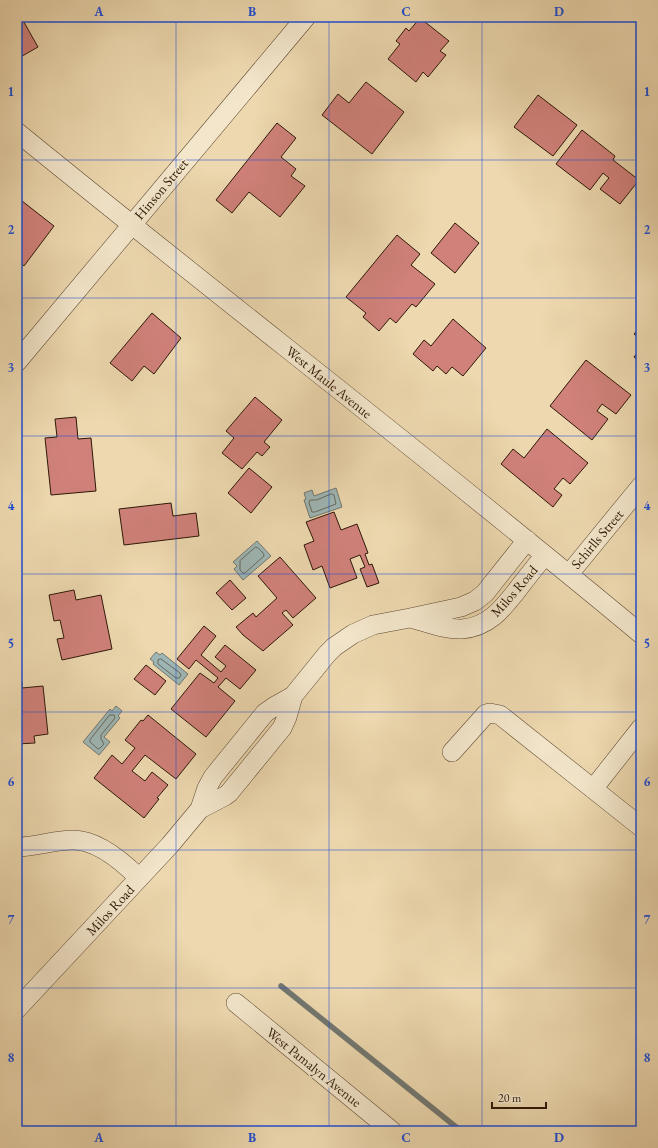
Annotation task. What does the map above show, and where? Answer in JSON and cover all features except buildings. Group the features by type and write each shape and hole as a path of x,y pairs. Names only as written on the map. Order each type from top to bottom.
{"street":[{"name":"Hinson Street","path":"17,362 306,17"},
{"name":"West Maule Avenue","path":"17,132 131,225 527,540 641,634"},
{"name":"Schirlls Street","path":"569,574 641,486"},
{"name":"Milos Road","path":"17,1009 170,845 200,808 225,796 234,787 282,728 287,718 292,696 327,654 343,640 362,629 373,625 461,606 475,601 485,593 527,540"},
{"name":"Milos Road","path":"410,618 453,629 478,626 487,622 501,610 545,555"},
{"path":"475,601 487,622"},
{"path":"452,752 486,714 496,714 506,719 641,827"},
{"path":"592,788 641,728"},
{"path":"17,847 29,847 74,840 90,843 120,860 139,878"},
{"name":"West Pamalyn Avenue","path":"236,1003 392,1131"}],"water":[{"path":"336,488 342,507 310,518 304,500 306,499 304,493 312,490 314,496"},
{"path":"257,541 271,556 243,580 234,569 237,566 233,562"},
{"path":"156,652 160,655 162,653 188,674 179,685 153,664 154,662 150,659"},
{"path":"116,706 122,711 118,716 120,718 104,737 110,742 99,755 83,742 110,709 112,711"}],"waterway":[{"path":"281,986 461,1131"}]}
